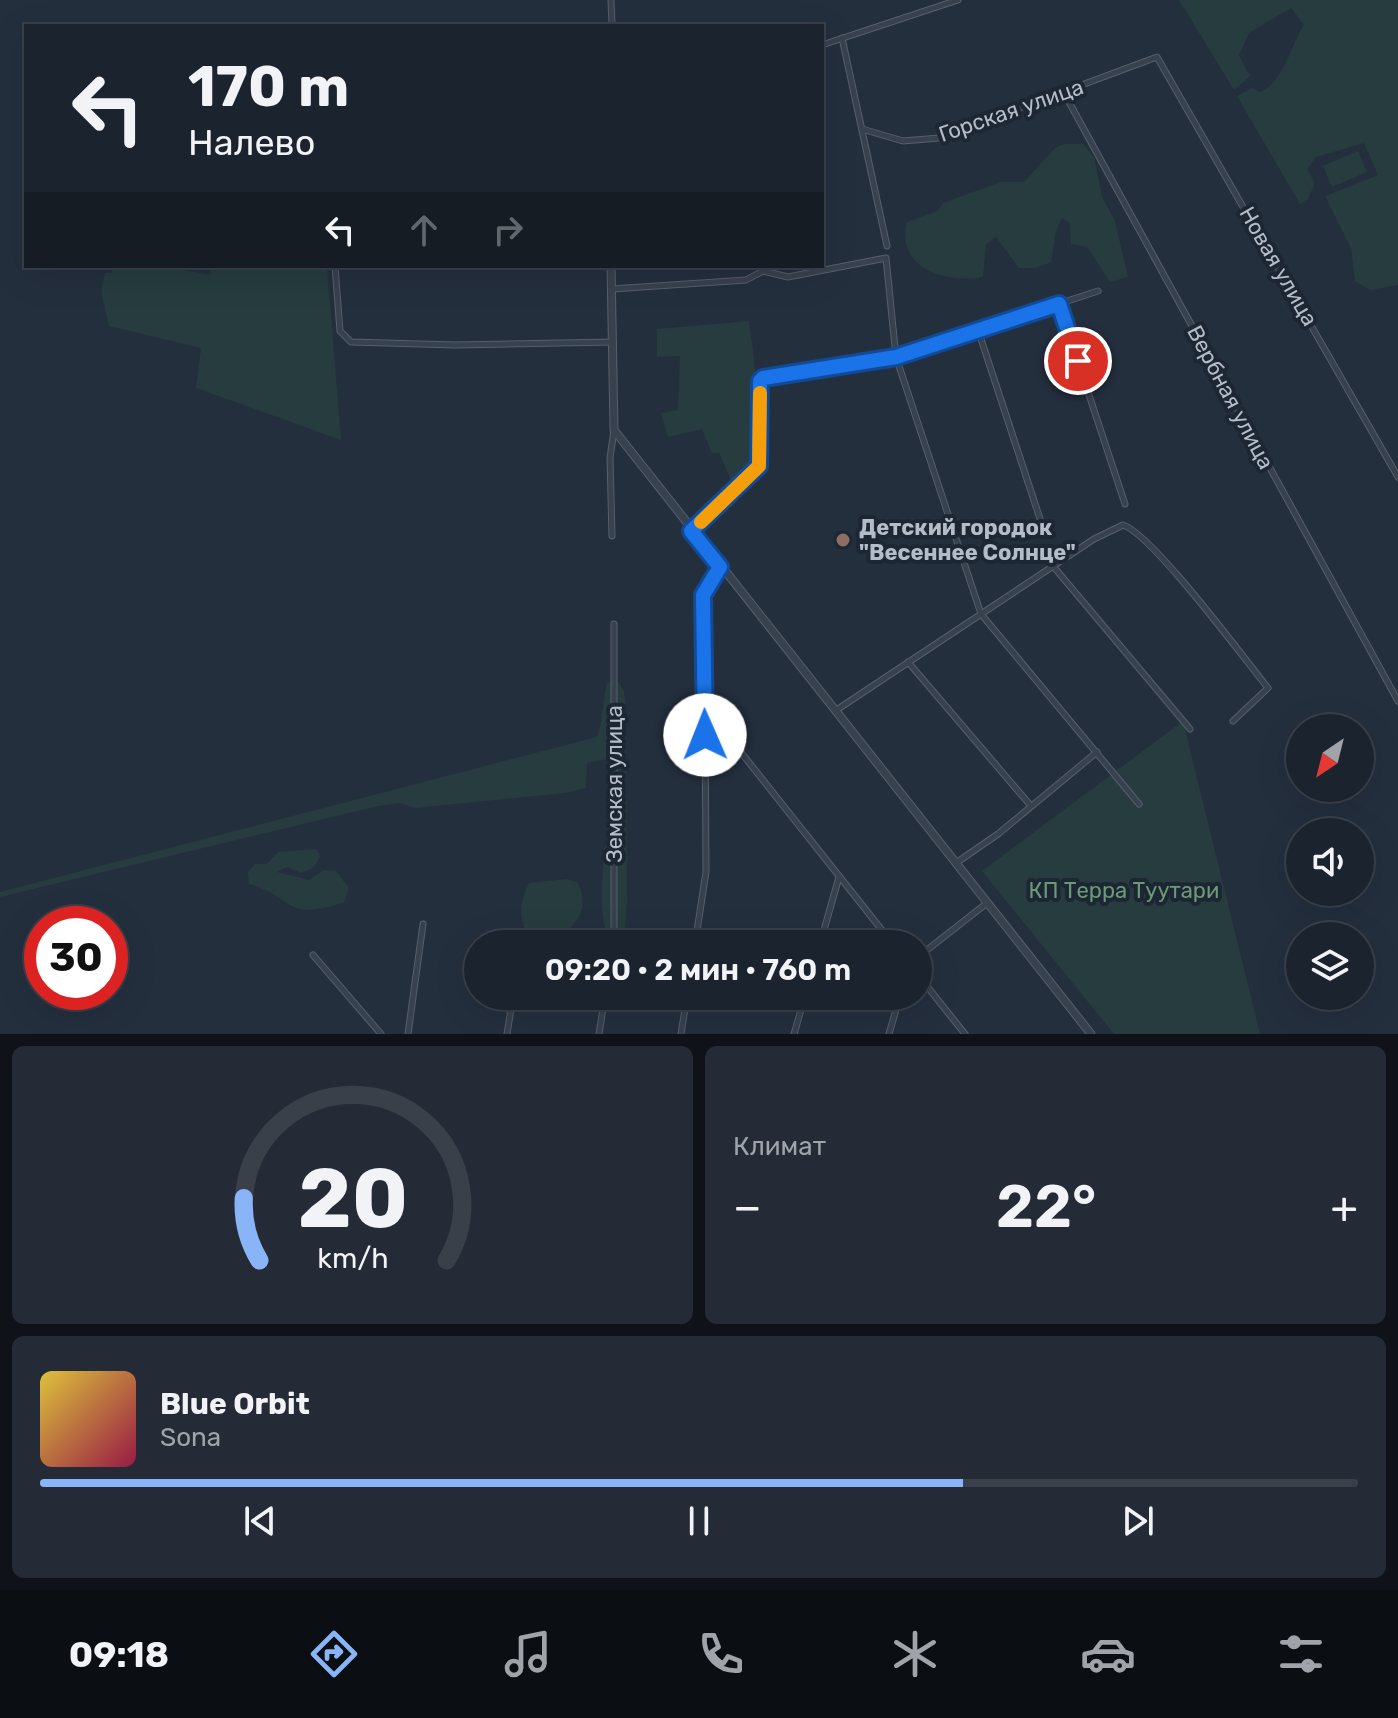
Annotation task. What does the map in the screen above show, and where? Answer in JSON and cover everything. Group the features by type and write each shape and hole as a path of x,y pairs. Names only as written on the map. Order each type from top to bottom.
{"street":[{"path":"611,0 612,24"},
{"path":"824,44 958,0"},
{"path":"842,38 887,246"},
{"name":"Горская улица","path":"862,129 903,141 939,138 1157,57"},
{"name":"Новая улица","path":"1157,57 1398,477"},
{"name":"Вербная улица","path":"1064,93 1398,701"},
{"path":"612,289 746,280 763,271 788,277 886,258 896,357 981,614 1139,804"},
{"path":"335,268 340,331 351,342 455,345 613,342"},
{"path":"611,268 612,536"},
{"path":"691,531 759,466 760,381 763,378 896,357 1098,291"},
{"path":"1059,304 1125,504"},
{"path":"978,330 1045,534"},
{"path":"614,430 1091,1034"},
{"path":"835,711 1053,566 1123,525 1133,528 1268,688 1233,721"},
{"path":"1053,566 1190,729"},
{"path":"697,930 706,872 703,595 720,567"},
{"name":"Земская улица","path":"614,624 614,930"},
{"path":"908,662 1031,806"},
{"path":"705,707 882,930"},
{"path":"956,863 998,834 1097,752"},
{"path":"824,930 839,876"},
{"path":"932,946 987,903"},
{"path":"408,1034 423,924"},
{"path":"313,955 381,1034"},
{"path":"932,993 965,1034"},
{"path":"507,1034 511,1010"},
{"path":"599,1034 603,1010"},
{"path":"681,1034 685,1010"},
{"path":"794,1034 801,1010"},
{"path":"889,1034 896,1010"}],"green space":[{"path":"1179,0 1398,0 1398,285 1370,290 1355,281 1351,248 1325,196 1378,175 1364,143 1316,157 1307,169 1315,183 1308,199 1300,204 1237,96 1252,88 1260,92 1281,72 1304,25 1291,8 1249,33 1239,55 1250,76 1234,90"},
{"path":"1064,144 1083,144 1094,157 1102,197 1115,221 1128,277 1110,282 1087,247 1071,244 1070,223 1062,218 1056,231 1051,262 1036,268 1019,268 996,237 986,244 983,277 969,279 940,275 916,261 905,238 907,222 938,211 943,203 1001,182 1024,182 1055,148"},
{"path":"1358,151 1367,172 1332,187 1323,166"},
{"path":"113,268 173,268 210,275 211,268 327,268 341,440 196,388 201,348 109,326 101,291 105,273 112,273"},
{"path":"749,321 757,393 758,450 752,469 733,484 719,453 712,453 702,429 668,437 661,413 678,410 680,356 657,357 657,329"},
{"path":"618,682 624,691 626,710 625,930 606,930 603,920 603,875 610,804 607,759 587,763 586,788 566,793 415,808 400,803 378,806 0,897 0,892 597,737 607,683"},
{"name":"КП Терра Туутари","path":"1183,721 1260,1034 1114,1034 982,871"},
{"path":"317,849 320,857 313,868 301,873 287,867 277,872 309,880 324,870 336,871 349,888 344,902 324,908 299,909 249,884 248,872 255,864 267,864 278,852"},
{"path":"567,879 578,883 582,893 582,910 568,930 526,930 521,913 529,883"}],"slow traffic":[{"path":"701,522 759,466 760,393"}],"place":[{"name":"Детский городок \"Весеннее Солнце\"","path":"843,540"}],"route":[{"path":"705,735 703,595 720,567 691,531 759,466 760,381 767,376 896,357 1059,304 1078,361"}]}
